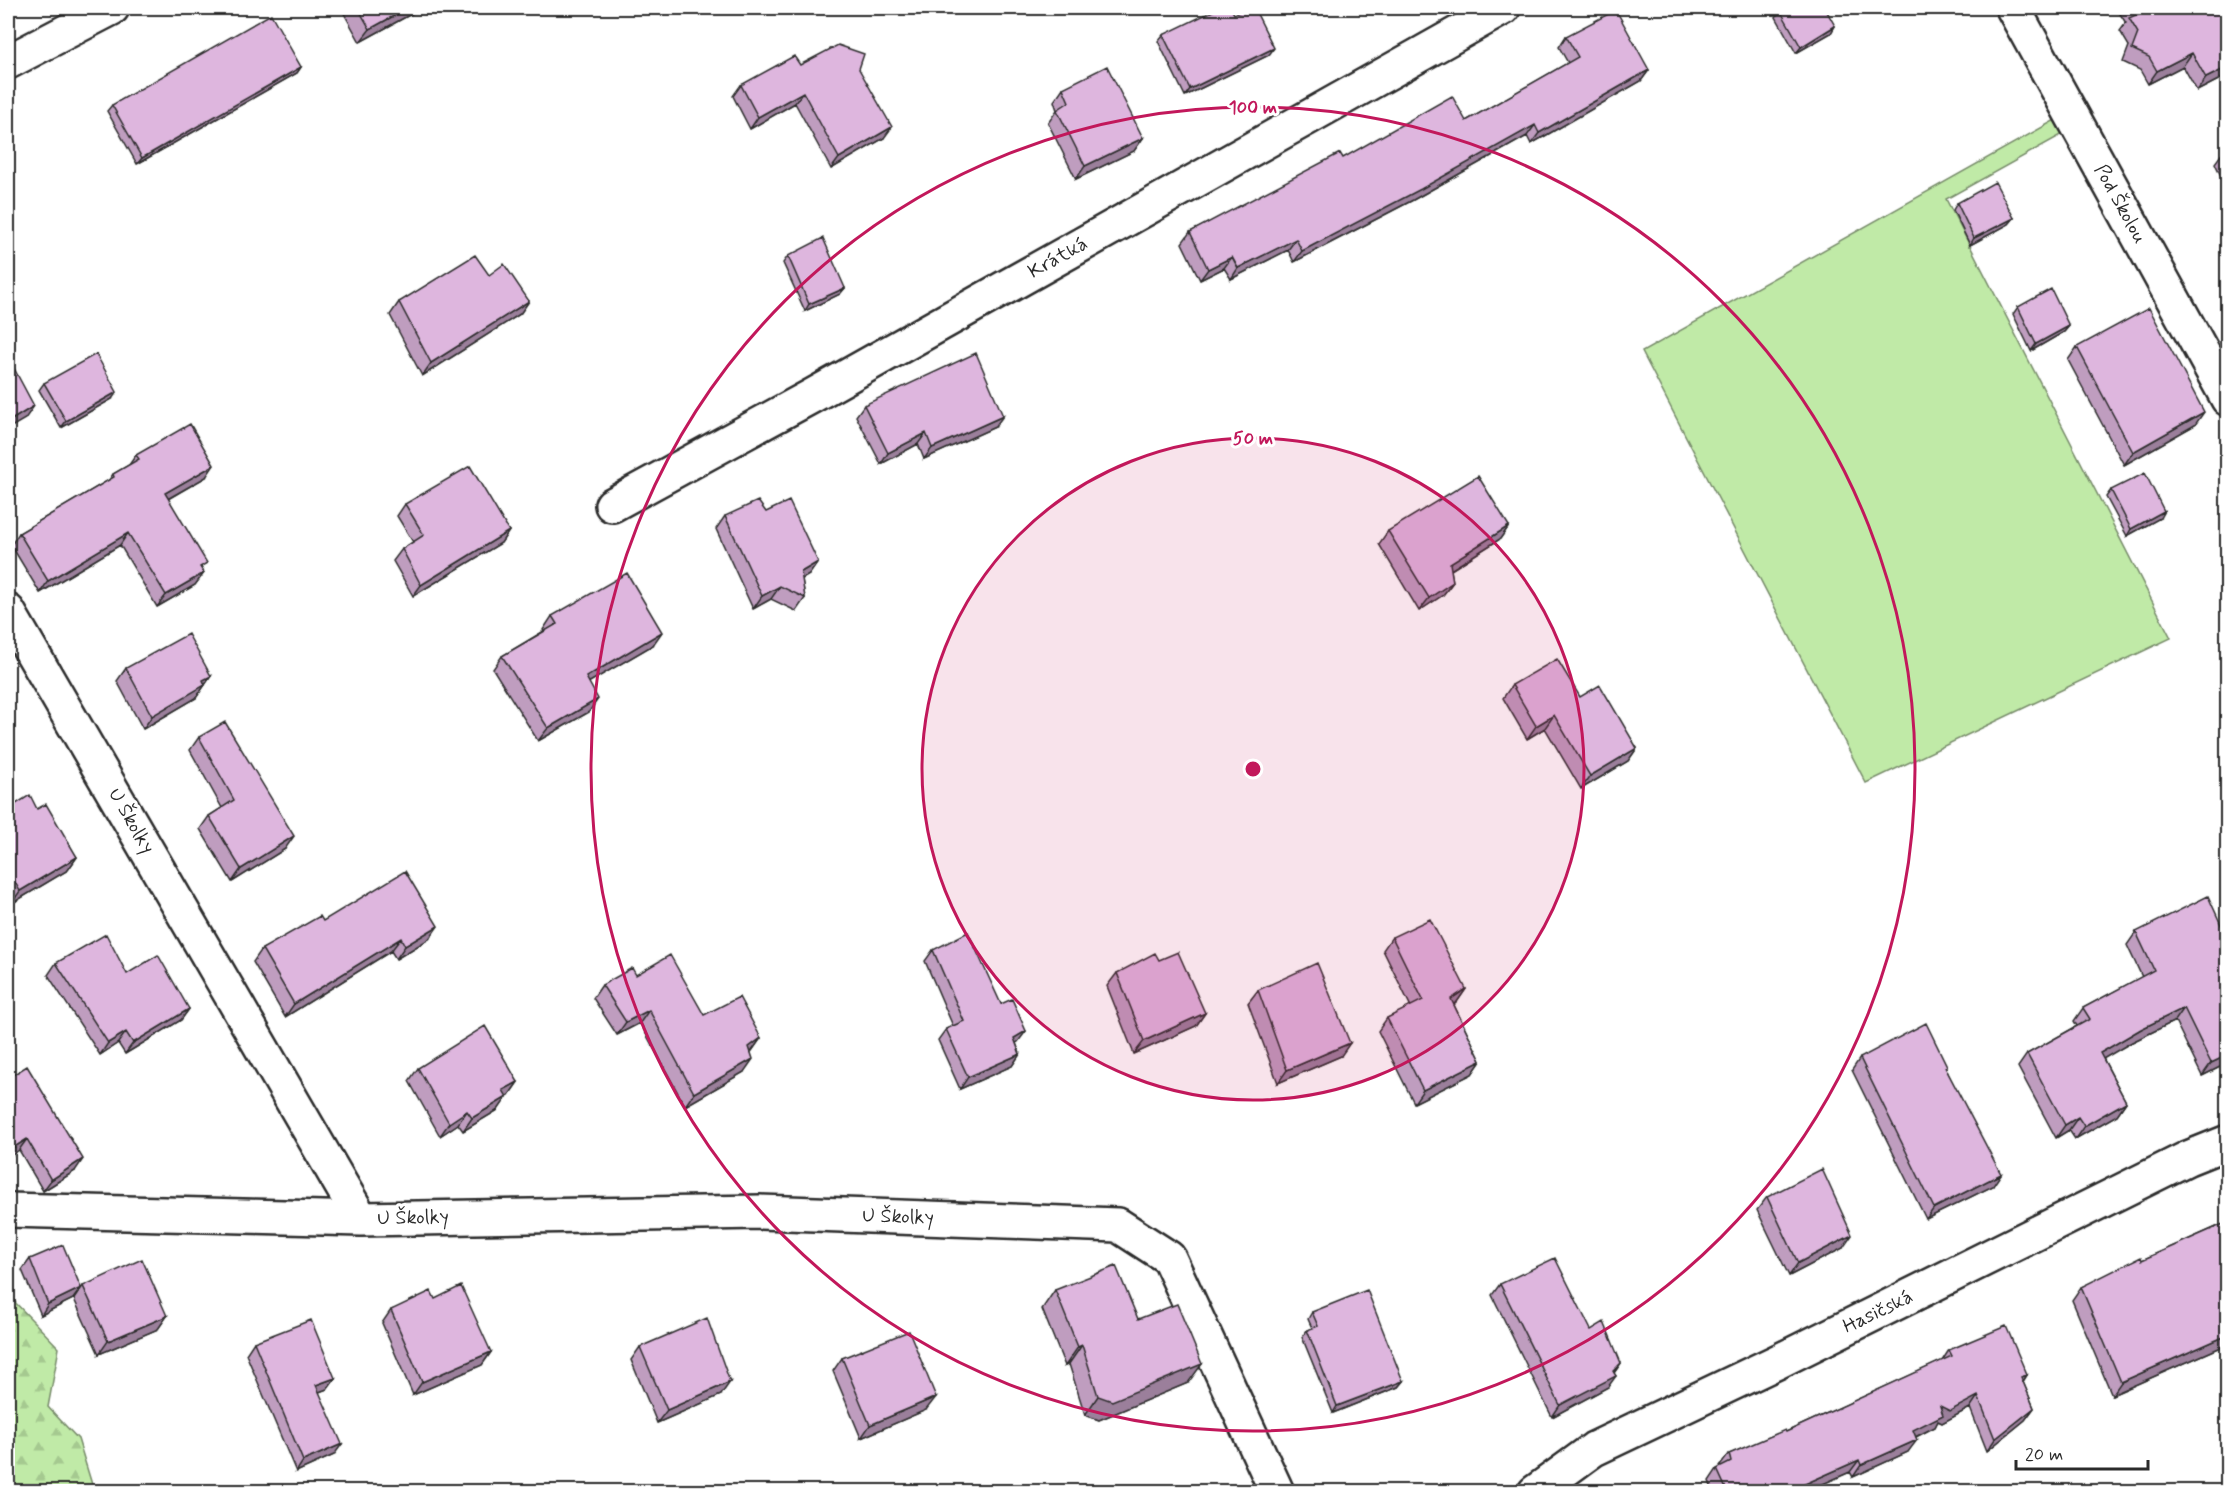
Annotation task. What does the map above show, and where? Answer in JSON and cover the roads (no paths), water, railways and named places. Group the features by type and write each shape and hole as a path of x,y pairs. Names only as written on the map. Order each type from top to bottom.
{"street":[{"path":"8,62 112,8"},
{"name":"Krátká","path":"612,505 812,396 1503,8"},
{"name":"Pod Školou","path":"2013,8 2228,399"},
{"name":"U Školky","path":"8,611 361,1219"},
{"name":"Hasičská","path":"1535,1491 1594,1449 1788,1357 2188,1158 2228,1142"},
{"name":"U Školky","path":"8,1210 361,1219 760,1212 1118,1225 1169,1258 1277,1491"}]}
